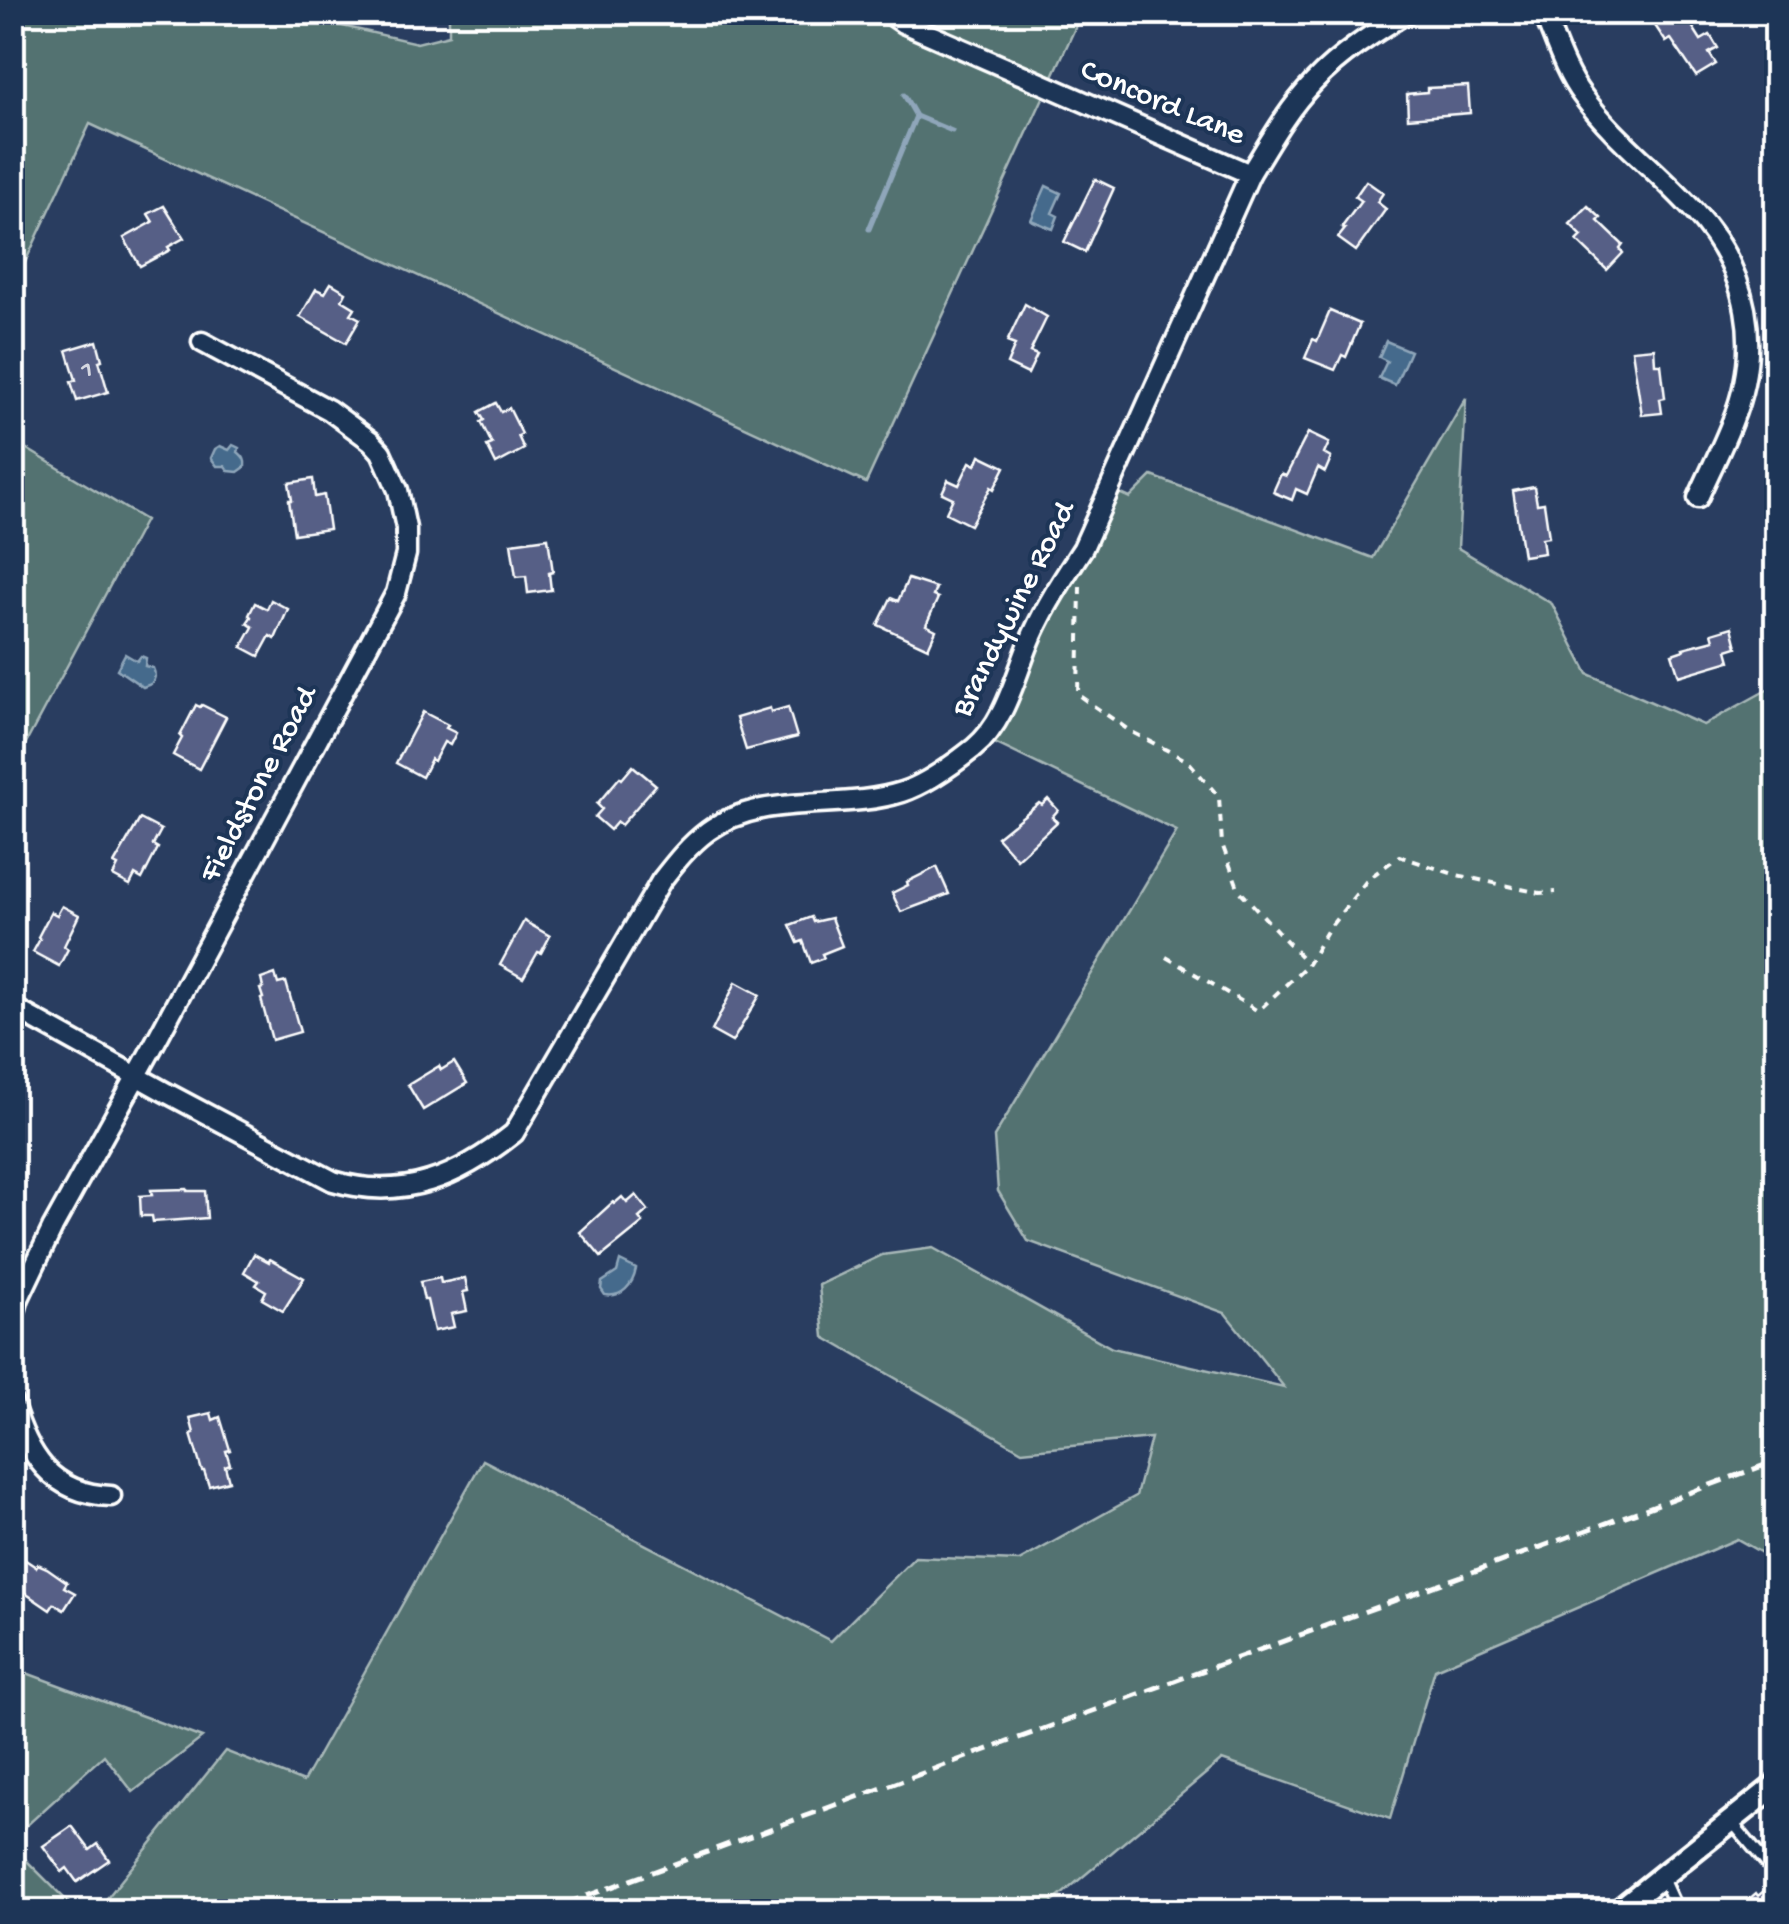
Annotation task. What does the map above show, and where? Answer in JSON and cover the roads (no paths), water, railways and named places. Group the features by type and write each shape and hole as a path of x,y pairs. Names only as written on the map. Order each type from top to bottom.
{"street":[{"name":"Concord Lane","path":"886,12 903,24 1250,174"},
{"name":"Brandywine Road","path":"12,1007 333,1181 350,1186 404,1188 433,1181 486,1154 514,1133 661,881 682,854 709,830 734,817 769,808 870,799 902,792 946,767 986,737 1001,714 1050,599 1083,548 1250,174 1275,131 1312,83 1364,38 1408,12"},
{"path":"1543,12 1580,92 1611,132 1694,211 1720,246 1740,284 1749,336 1744,382 1734,419 1698,498"},
{"name":"Fieldstone Road","path":"12,1322 52,1227 396,593 406,554 406,528 398,490 372,441 329,410 202,342"},
{"path":"12,1402 22,1434 48,1473 97,1495 111,1496"},
{"path":"1617,1912 1776,1785"}],"lane":[{"path":"1731,1821 1776,1876"},
{"path":"1662,1876 1678,1912"}],"water":[{"path":"1046,186 1061,193 1052,213 1058,216 1053,229 1031,220"},
{"path":"1386,341 1410,351 1395,385 1379,378 1387,361 1379,357"},
{"path":"233,445 239,448 245,462 238,472 217,466 211,458 220,446 229,450"},
{"path":"125,654 137,661 141,656 146,658 145,666 155,672 151,684 143,687 117,669"},
{"path":"620,1261 636,1269 632,1280 621,1292 605,1295 602,1282 617,1272"}],"waterway":[{"path":"904,95 916,116 952,131"},
{"path":"869,229 916,116"}],"railway":[{"path":"543,1912 1776,1461"}]}
